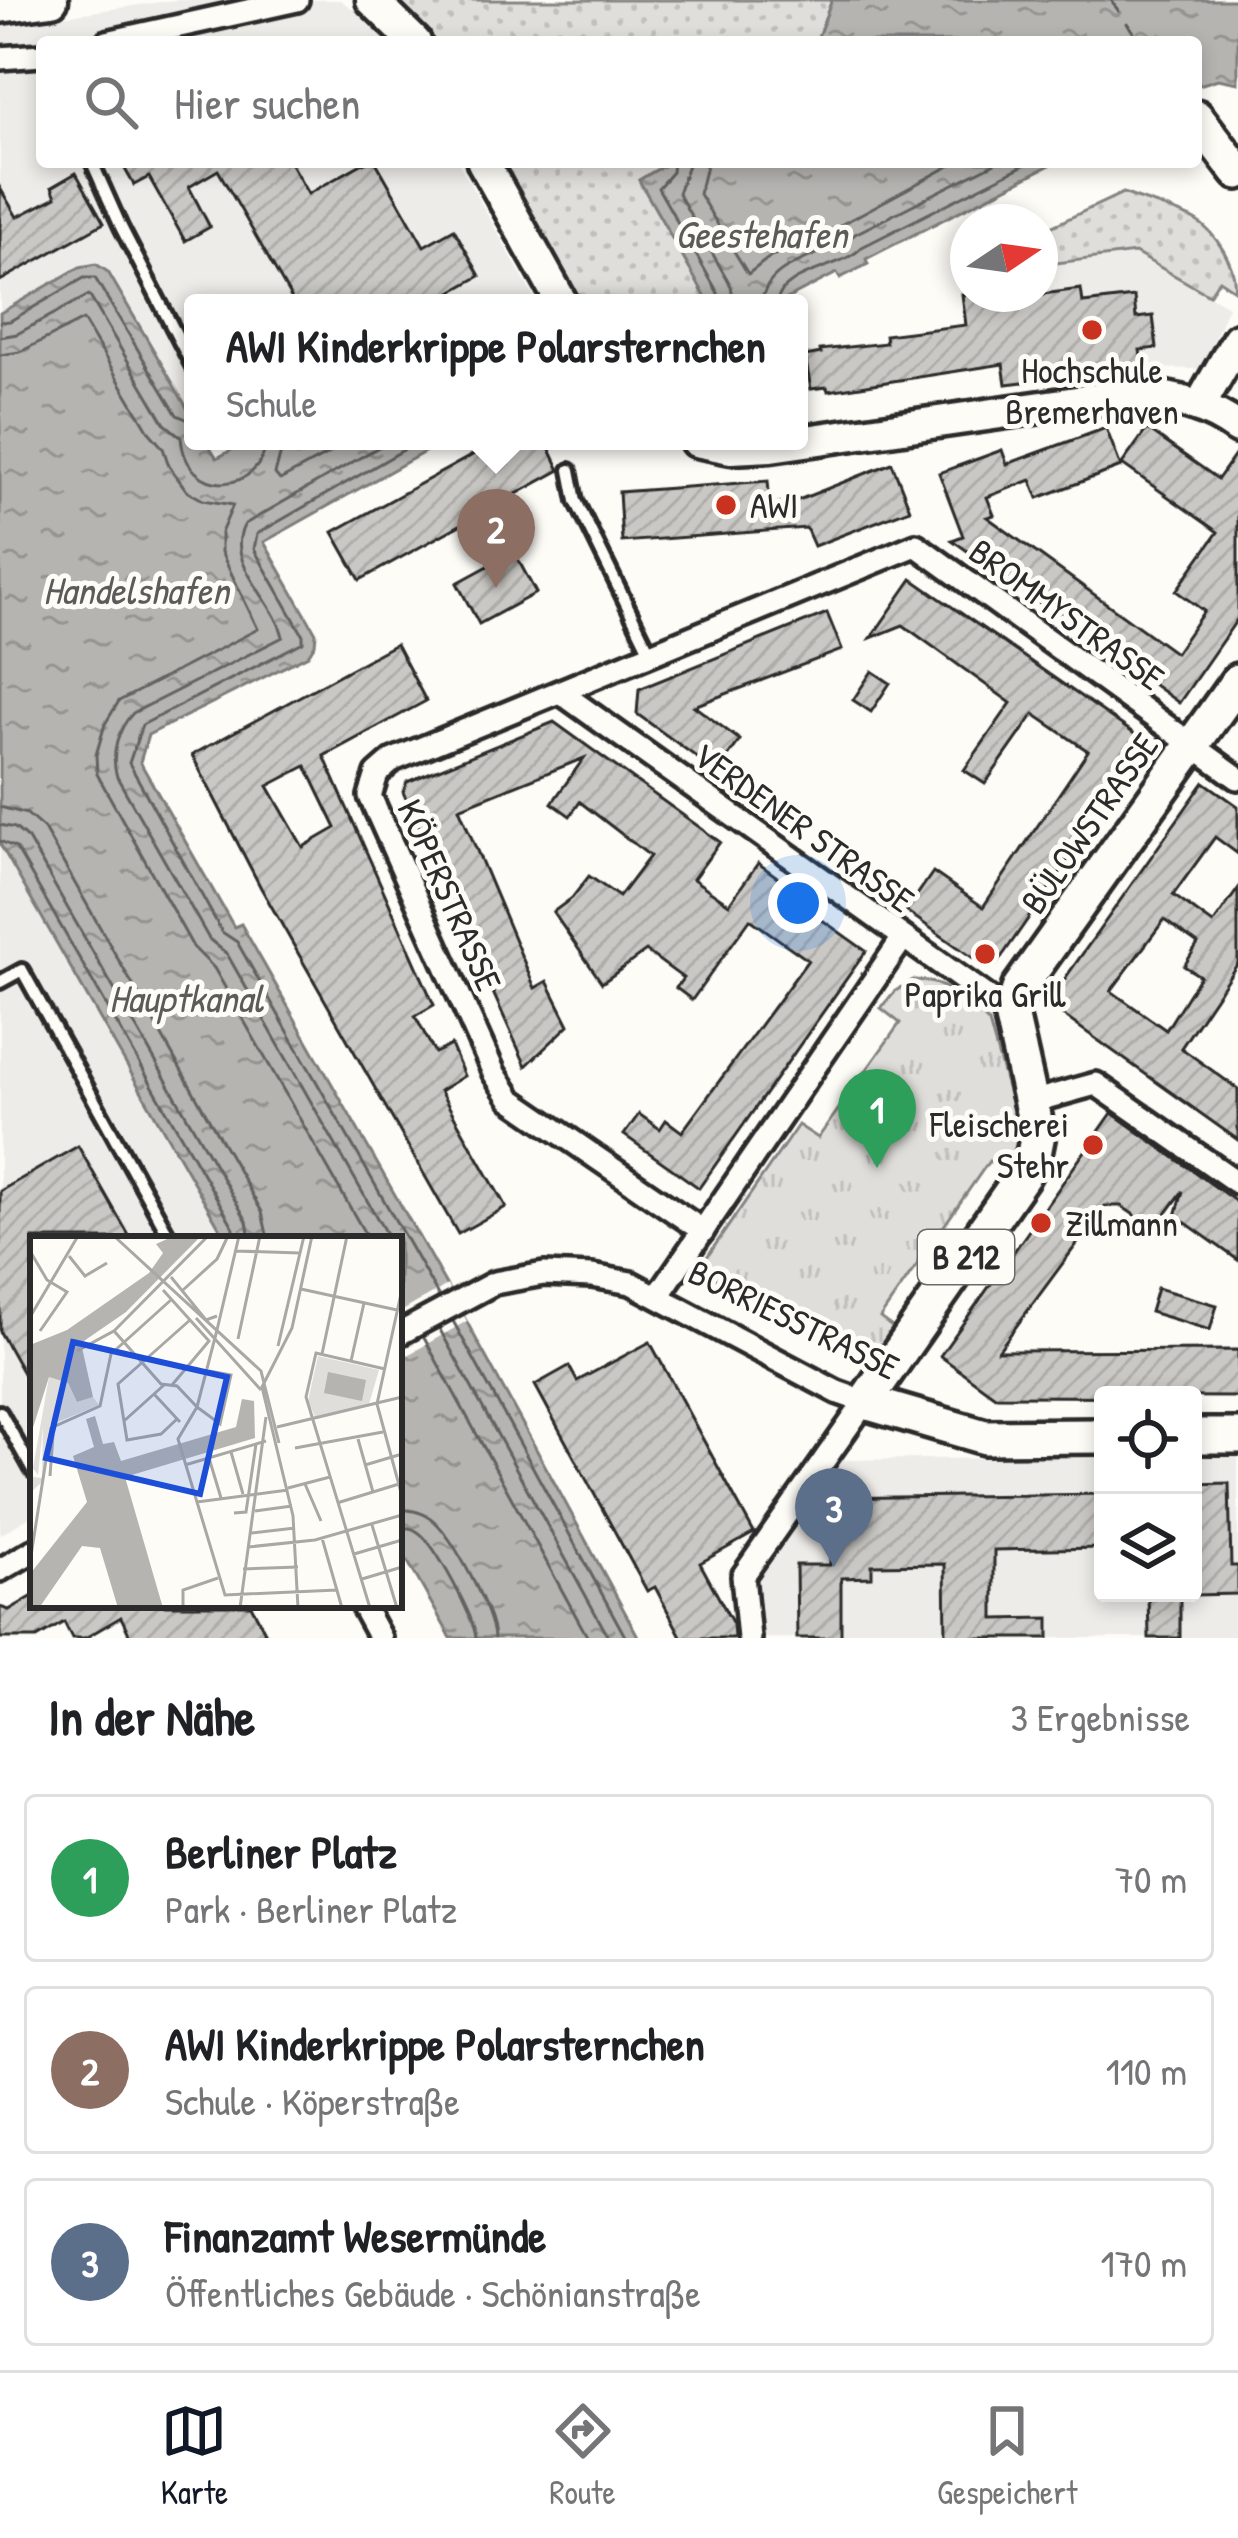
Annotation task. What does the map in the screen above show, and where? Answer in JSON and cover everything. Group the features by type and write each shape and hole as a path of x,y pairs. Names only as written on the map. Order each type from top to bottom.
{"main road":[{"path":"1202,125 1238,172"},
{"name":"BÜLOWSTRASSE","path":"1011,1014 1020,988 1238,681"},
{"name":"B 212","path":"865,1402 1023,1175 1038,1134 1011,1014"},
{"name":"BORRIESSTRASSE","path":"865,1402 985,1437 1094,1436"},
{"path":"1202,1436 1238,1436"}],"street":[{"path":"0,8 52,0"},
{"path":"134,36 297,0"},
{"path":"372,0 410,36"},
{"path":"0,58 36,58"},
{"path":"486,168 557,294"},
{"path":"1199,406 1238,339"},
{"path":"808,441 1132,394 1165,395 1199,406 1238,428"},
{"name":"KÖPERSTRASSE","path":"703,1231 511,1099 494,1073 370,796 376,774 393,760 916,545"},
{"name":"BROMMYSTRASSE","path":"916,545 1238,778"},
{"name":"VERDENER STRASSE","path":"560,692 1011,1014"},
{"path":"658,1296 902,938"},
{"path":"1031,1102 1096,1084 1238,1183"},
{"name":"BORRIESSTRASSE","path":"402,1332 494,1282 544,1274 632,1283 837,1392 865,1402"},
{"path":"749,1638 743,1576 865,1402"},
{"path":"0,1570 30,1553"},
{"path":"364,1608 379,1638"}],"lane":[{"path":"95,168 184,350"},
{"path":"570,470 576,501 651,654"},
{"path":"0,982 22,970 169,1236"},
{"path":"0,1412 30,1466"},
{"path":"353,1608 379,1638"}],"shaded area":[{"path":"175,0 340,0 383,36 36,36 36,168 461,168 532,294 184,294 184,403 108,273 96,264 80,267 0,313 0,25"},
{"name":"Hochschule Bremerhaven","path":"1135,253 1228,306 1202,369 1143,368 1006,384 1003,364 972,368 965,312 1058,312 1058,263"},
{"path":"0,844 224,1236 30,1236 30,1517 0,1535"},
{"path":"1202,1456 1238,1456 1238,1638 762,1638 755,1585 840,1460 1094,1457 1094,1602 1202,1602"}],"green space":[{"path":"397,0 832,0 818,36 427,36"},
{"path":"501,168 660,168 639,180 704,294 572,294"},
{"path":"1123,193 1178,212 1203,225 1217,241 1229,261 1234,290 1219,280 1209,295 1135,253 1058,263 1058,224"},
{"path":"913,980 955,993 989,1023 1023,1145 1010,1174 989,1161 880,1318 900,1333 879,1362 712,1277 705,1260 798,1125 818,1138 900,1023 881,1008"}],"water":[{"path":"832,0 1238,0 1238,83 1218,79 1202,84 1202,36 818,36"},
{"name":"Geestehafen","path":"660,168 1044,168 974,204 950,204 950,216 866,259 868,264 840,278 837,273 796,294 704,294 639,180"},
{"path":"96,264 108,272 184,403 184,450 212,450 217,458 232,450 428,450 264,542 316,633 315,644 308,655 148,735 140,762 234,927 241,924 457,1304 639,1638 451,1638 402,1551 402,1236 224,1236 0,844 0,313 80,267"}],"pier":[{"path":"447,1285 467,1321 402,1358 402,1311"}],"building":[{"path":"124,168 293,168 308,194 354,168 379,168 424,246 454,229 480,276 448,294 289,294 218,170 189,187 210,227 185,241 149,177 134,185"},
{"path":"76,173 104,223 0,281 0,188 17,217 56,197 52,187"},
{"path":"1081,289 1083,303 1134,297 1136,318 1153,316 1157,348 1140,350 1143,368 1006,384 1003,364 828,391 827,387 811,389 808,355 820,350 886,343 885,335 966,325 964,312 1058,312 1058,292"},
{"path":"1106,428 1121,467 1038,498 1031,480 987,497 994,515 987,517 1175,653 1204,611 1176,591 1218,532 1122,464 1147,429 1218,479 1238,451 1238,618 1179,703 952,540 963,536 939,473 1002,450 1007,464"},
{"path":"482,450 550,450 560,470 360,580 333,532"},
{"path":"892,463 910,509 814,546 806,528 622,542 619,492 768,481 770,504 796,501"},
{"path":"514,552 536,593 479,624 457,583"},
{"path":"912,579 1149,744 996,965 986,967 906,911 933,872 983,907 1088,751 1034,714 985,784 964,770 1011,703 903,625 871,638"},
{"path":"827,613 842,650 694,706 740,740 717,772 637,714 639,689"},
{"path":"396,644 426,701 324,756 434,1005 415,1016 435,1053 451,1045 464,1076 440,1091 506,1207 458,1234 261,888 192,755","holes":["306,766 336,828 303,847 268,786"]},
{"path":"872,671 890,683 871,712 853,700"},
{"path":"554,722 720,842 693,879 729,904 758,863 816,905 811,912 866,951 699,1188 624,1135 639,1114 660,1129 666,1120 682,1132 808,960 750,919 692,1000 676,988 683,978 646,951 602,983 553,912 589,876 619,897 650,856 580,802 570,816 552,803 584,758 459,808 535,988 547,981 569,1025 526,1066 403,792 407,782"},
{"path":"1204,782 1238,806 1238,854 1215,837 1173,895 1213,924 1238,889 1238,963 1181,1048 1238,1089 1238,1140 1047,1004","holes":["1164,920 1198,944 1184,966 1200,976 1166,1030 1111,991"]},
{"path":"1112,1113 1238,1203 1238,1260 1176,1216 1183,1191 1155,1229 1121,1206 1105,1206 998,1351 1238,1350 1238,1397 1202,1397 1202,1386 1094,1386 1094,1396 995,1396 940,1356"},
{"path":"78,1146 129,1236 30,1236 30,1386 0,1332 0,1191"},
{"path":"1157,1288 1217,1305 1210,1330 1150,1312"},
{"path":"650,1342 754,1533 700,1563 733,1624 734,1638 682,1638 655,1587 647,1591 535,1385 569,1366 577,1381"},
{"path":"1229,1483 1231,1566 1238,1566 1238,1594 1202,1595 1202,1484"},
{"path":"1094,1494 1094,1548 994,1550 994,1619 1049,1618 1049,1638 946,1638 945,1564 872,1565 872,1577 841,1578 841,1638 797,1638 796,1565 830,1565 830,1498"},
{"path":"30,1598 30,1608 253,1608 265,1632 254,1638 131,1638 121,1617 85,1638 72,1638 64,1622 37,1638 0,1638 0,1607 9,1610"},
{"path":"1148,1602 1180,1602 1180,1638 1149,1638"}],"ferry route":[{"path":"1111,0 1136,36"}],"place":[{"name":"Hochschule Bremerhaven","path":"1092,330"},
{"name":"AWI","path":"726,505"},
{"name":"AWI Kinderkrippe Polarsternchen","path":"496,588"},
{"name":"Paprika Grill","path":"985,954"},
{"name":"Fleischerei Stehr","path":"1093,1145"},
{"name":"Berliner Platz","path":"877,1168"},
{"name":"Zillmann","path":"1041,1223"},
{"name":"Finanzamt Wesermünde","path":"834,1567"}],"water label":[{"name":"Handelshafen","path":"136,590"},
{"name":"Hauptkanal","path":"186,998"}]}
